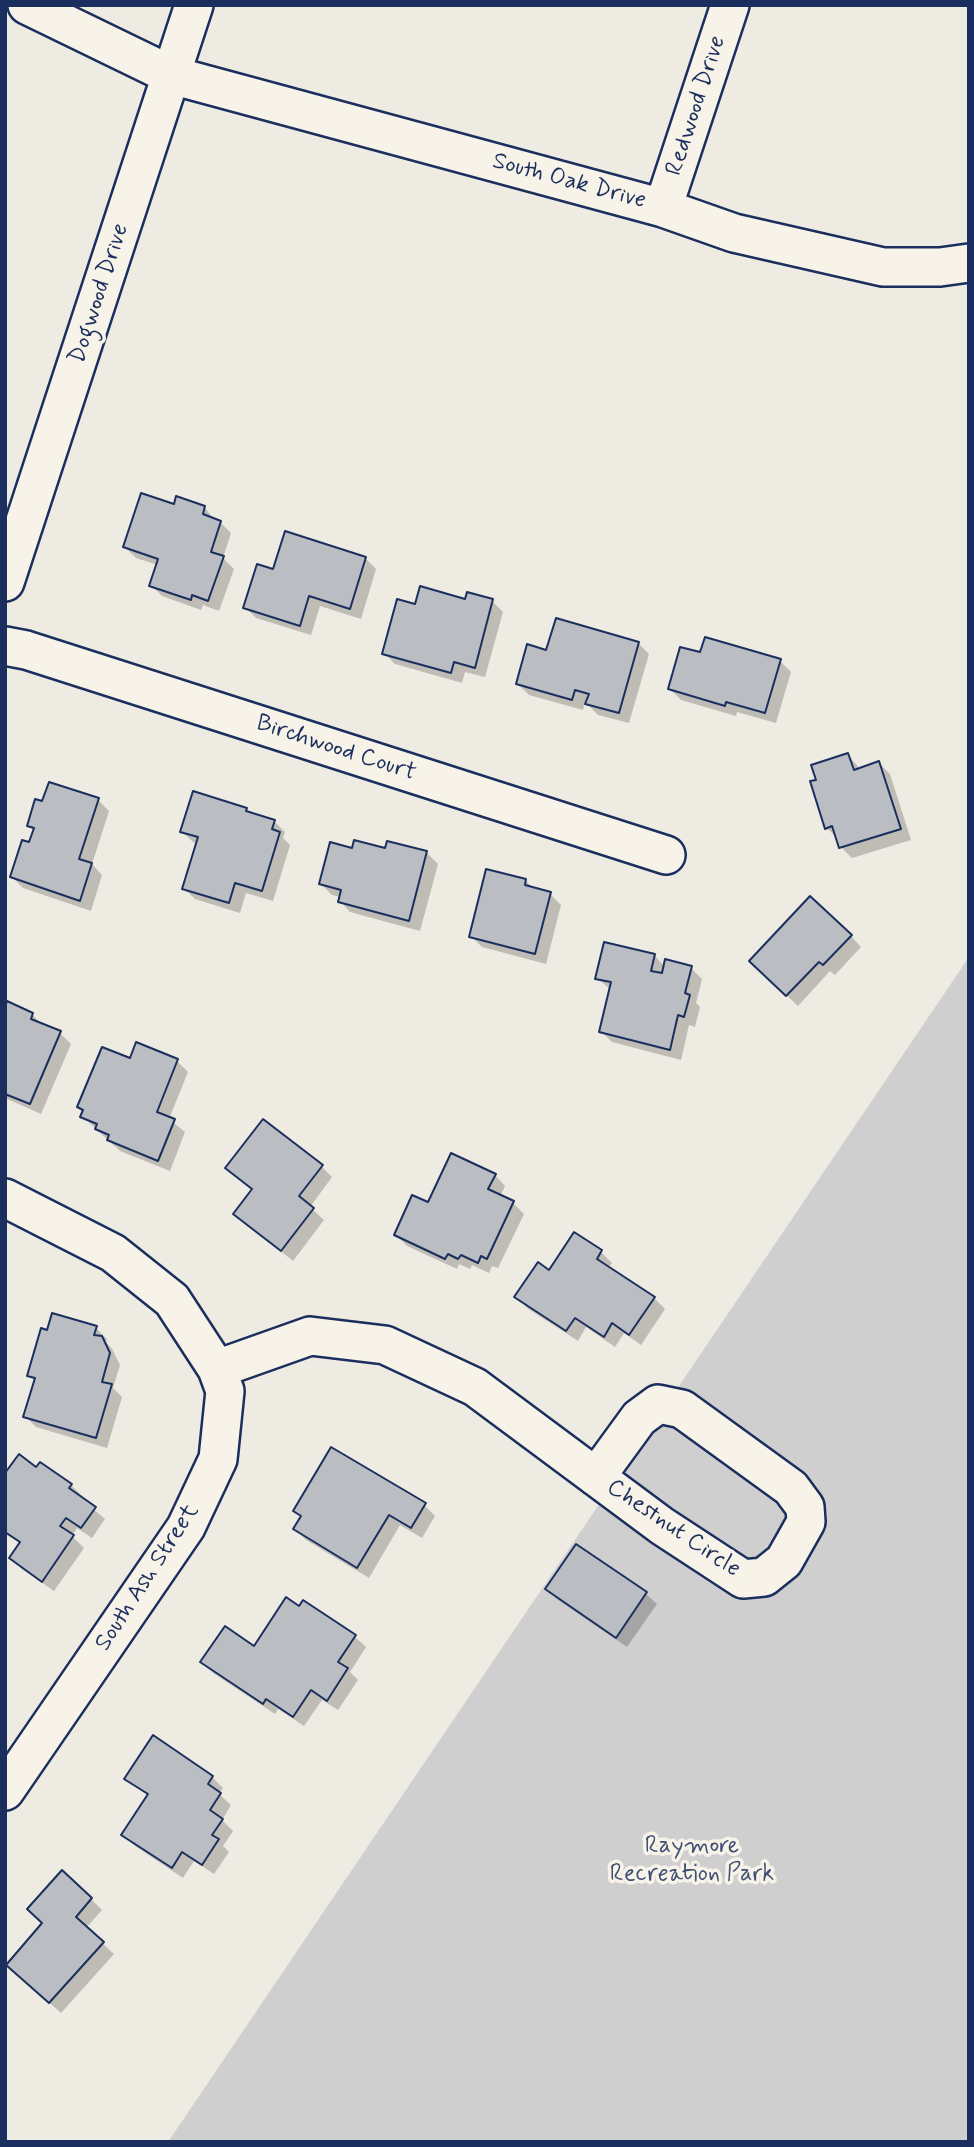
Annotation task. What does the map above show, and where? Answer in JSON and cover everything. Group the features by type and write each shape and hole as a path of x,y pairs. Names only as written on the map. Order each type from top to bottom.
{"street":[{"name":"South Oak Drive","path":"27,5 171,75 663,208 734,233 883,267 940,267 969,263"},
{"name":"Dogwood Drive","path":"5,582 194,5"},
{"name":"Redwood Drive","path":"663,208 730,5"},
{"name":"Birchwood Court","path":"5,646 26,650 666,855"},
{"name":"South Ash Street","path":"5,1198 113,1253 173,1300 217,1368 225,1391 218,1458 186,1527 5,1791"},
{"name":"Chestnut Circle","path":"217,1368 310,1336 385,1345 475,1387 662,1526 743,1579 764,1577 784,1561 806,1522 805,1507 791,1488 682,1409 658,1404 639,1418 596,1476"}],"green space":[{"name":"Raymore Recreation Park","path":"969,957 969,2142 168,2142"}],"building":[{"path":"141,493 174,504 176,496 205,506 203,514 221,521 211,552 224,556 208,601 192,595 191,600 149,586 158,559 123,547"},
{"path":"285,531 366,557 350,609 309,596 300,626 243,608 257,564 273,569"},
{"path":"420,586 465,599 467,592 493,599 475,668 454,662 451,673 382,654 397,599 415,604"},
{"path":"556,618 639,642 619,713 585,704 589,694 575,690 572,700 516,684 527,644 546,650"},
{"path":"705,637 781,659 765,713 726,702 725,706 668,689 680,647 700,652"},
{"path":"848,753 854,770 879,761 901,829 839,848 832,826 825,829 810,781 816,780 811,765"},
{"path":"49,782 99,798 79,859 92,863 80,901 10,877 22,840 29,842 34,828 27,826 35,799 42,801"},
{"path":"193,791 275,820 272,829 280,832 262,891 235,883 229,903 182,889 198,837 180,832"},
{"path":"354,840 385,848 387,841 427,851 409,921 338,902 341,890 319,884 330,842 352,848"},
{"path":"486,869 526,879 525,885 551,892 535,954 469,937"},
{"path":"810,896 852,935 823,965 819,962 786,996 749,961"},
{"path":"604,942 655,954 651,971 662,973 665,959 692,966 685,993 690,995 684,1017 678,1015 670,1050 599,1032 611,982 595,979"},
{"path":"7,1001 33,1013 31,1019 61,1031 30,1104 5,1094"},
{"path":"136,1042 178,1059 157,1112 175,1119 158,1161 107,1140 109,1135 95,1129 97,1124 80,1117 83,1110 77,1107 102,1047 130,1058"},
{"path":"263,1119 323,1165 299,1196 314,1208 281,1251 233,1214 252,1189 225,1168"},
{"path":"451,1153 496,1174 488,1189 514,1201 487,1259 481,1256 478,1263 461,1255 458,1259 448,1254 445,1259 394,1235 412,1195 428,1202"},
{"path":"574,1232 602,1250 597,1259 655,1297 629,1335 612,1323 604,1337 575,1318 566,1331 514,1297 538,1262 549,1270"},
{"path":"52,1313 97,1326 94,1335 102,1336 110,1353 102,1382 112,1384 96,1438 23,1417 35,1378 27,1376 41,1328 47,1330"},
{"path":"331,1447 426,1503 411,1528 389,1515 357,1568 293,1529 301,1516 293,1511"},
{"path":"19,1454 36,1467 40,1462 72,1484 69,1488 96,1507 81,1528 66,1518 60,1526 74,1535 42,1582 9,1558 20,1542 5,1532 5,1473"},
{"path":"576,1544 647,1592 616,1638 545,1589"},
{"path":"286,1597 299,1606 303,1600 356,1635 338,1662 348,1668 327,1701 311,1690 293,1717 266,1699 263,1704 200,1662 225,1626 254,1646"},
{"path":"153,1735 213,1776 208,1784 221,1793 210,1810 223,1819 212,1835 219,1839 202,1865 182,1852 172,1868 121,1835 148,1794 124,1779"},
{"path":"62,1870 92,1898 76,1917 104,1942 49,2003 6,1965 42,1923 27,1909"}]}
